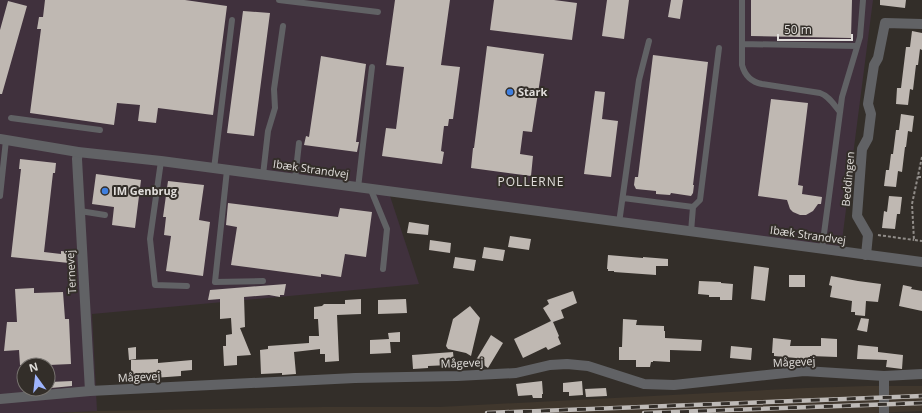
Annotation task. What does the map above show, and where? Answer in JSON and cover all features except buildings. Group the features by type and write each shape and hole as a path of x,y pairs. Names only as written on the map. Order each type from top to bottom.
{"street":[{"name":"Beddingen","path":"868,235 857,216 862,149 868,138 871,114 868,104 874,65 878,58 885,23 922,24"},
{"name":"Ibæk Strandvej","path":"3,139 78,152 227,170 822,250 922,262"},
{"name":"Ternevej","path":"78,152 77,158 90,391"},
{"path":"866,255 868,235"},
{"name":"Mågevej","path":"0,399 90,391 355,378 516,373 550,365 568,364 588,366 644,384 674,385 804,371 884,376 922,374"},
{"path":"884,376 884,413"}],"lane":[{"path":"279,0 378,12"},
{"path":"742,0 742,65 750,80 756,83 824,94 840,112"},
{"path":"822,250 842,97 860,37 863,0"},
{"path":"214,169 232,20"},
{"path":"263,175 268,131 275,108 274,89 283,26"},
{"path":"619,223 639,80 649,40"},
{"path":"742,44 857,46"},
{"path":"691,232 693,207 700,200 718,48"},
{"path":"358,188 372,67"},
{"path":"11,118 100,130"},
{"path":"0,196 3,139"},
{"path":"295,179 299,143"},
{"path":"161,162 150,239 155,285 187,286"},
{"path":"227,170 216,282 263,281"},
{"path":"371,190 386,229 383,269"},
{"path":"623,198 693,207"},
{"path":"80,211 105,215"}],"path":[{"path":"914,240 912,204 922,156"},
{"path":"868,235 922,241"}],"shaded area":[{"path":"0,0 873,0 840,256 388,190 419,284 92,314 97,411 0,413"},
{"path":"867,386 922,386 922,411 874,413 53,413 324,407 440,407"}],"railway":[{"path":"487,413 922,396"},
{"path":"644,413 922,403"}],"place":[{"name":"Stark","path":"510,92"},
{"name":"IM Genbrug","path":"105,191"}],"district":[{"name":"POLLERNE","path":"531,182"}]}
